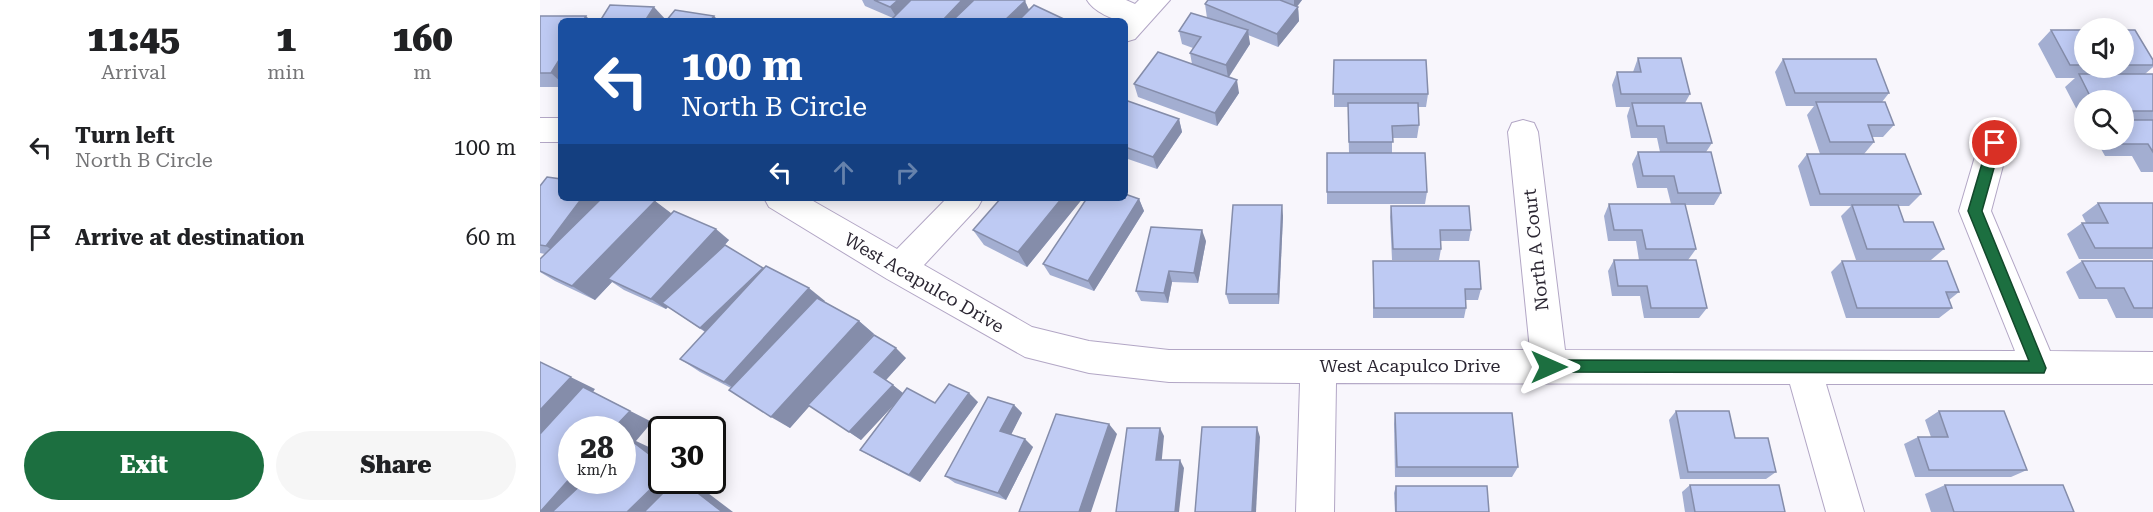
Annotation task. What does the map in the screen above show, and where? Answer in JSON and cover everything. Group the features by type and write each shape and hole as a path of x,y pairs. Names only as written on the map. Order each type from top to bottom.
{"street":[{"path":"1101,0 1140,17"},
{"path":"540,130 558,130"},
{"name":"North A Court","path":"1523,132 1549,367"},
{"path":"1995,143 1975,211 2039,368"},
{"name":"West Acapulco Drive","path":"785,201 1025,341 1089,357 1169,366 2153,368"},
{"path":"899,269 964,201"},
{"path":"1315,512 1318,365"},
{"path":"1803,366 1845,512"}],"building":[{"path":"874,0 898,0 890,7"},
{"path":"911,0 962,0 945,18 893,18"},
{"path":"974,0 1025,1 1007,18 955,18"},
{"path":"1208,0 1280,0 1298,7 1277,34 1205,4"},
{"path":"610,5 654,7 647,18 602,18"},
{"path":"1034,5 1062,18 1021,18"},
{"path":"675,10 714,16 712,18 668,18"},
{"path":"1191,13 1248,30 1226,65 1190,53 1201,37 1179,31"},
{"path":"540,16 586,16 585,18 558,18 558,62 551,73 540,73"},
{"path":"2051,30 2074,30 2074,65 2070,65"},
{"path":"2134,30 2153,60 2153,65 2134,65"},
{"path":"1158,52 1237,80 1215,113 1134,84"},
{"path":"1638,58 1681,58 1690,94 1621,94 1617,72 1641,72"},
{"path":"1783,59 1876,59 1889,93 1795,93"},
{"path":"1334,60 1426,60 1428,94 1333,94"},
{"path":"2134,74 2153,74 2153,111 2134,111 2134,90 2087,90 2081,78 2134,78"},
{"path":"1128,101 1179,119 1153,157 1128,148"},
{"path":"1816,102 1885,102 1894,125 1868,125 1874,142 1830,142"},
{"path":"1348,103 1418,103 1419,125 1392,126 1393,142 1349,142"},
{"path":"1632,103 1701,103 1712,143 1667,143 1664,126 1637,126"},
{"path":"2134,120 2153,120 2153,152 2148,144 2134,144"},
{"path":"1638,152 1711,152 1721,193 1678,193 1674,176 1643,176"},
{"path":"1327,153 1425,153 1427,192 1327,192"},
{"path":"1807,154 1905,154 1921,194 1820,194"},
{"path":"547,177 558,179 558,201 580,201 546,246 540,245 540,186"},
{"path":"1128,195 1139,199 1088,281 1043,264 1085,201 1128,201"},
{"path":"599,201 655,201 572,286 540,271 540,259"},
{"path":"998,201 1060,201 1018,252 973,230"},
{"path":"2098,203 2153,203 2153,248 2095,248 2082,223 2108,223"},
{"path":"1609,204 1685,204 1696,249 1646,249 1642,230 1614,230"},
{"path":"1233,205 1282,205 1278,294 1226,294"},
{"path":"1852,205 1898,205 1904,222 1933,222 1944,249 1867,249"},
{"path":"1391,206 1469,206 1471,230 1440,230 1441,249 1393,249"},
{"path":"674,211 716,229 651,299 608,279"},
{"path":"1151,227 1202,230 1194,273 1169,271 1164,293 1136,291"},
{"path":"725,245 763,268 700,328 662,303"},
{"path":"1614,260 1696,260 1707,308 1651,308 1647,286 1618,286"},
{"path":"1373,261 1479,261 1481,289 1465,289 1466,308 1374,308"},
{"path":"1842,261 1947,261 1959,292 1946,292 1952,308 1857,308"},
{"path":"2082,261 2153,261 2153,308 2134,308 2124,288 2096,288"},
{"path":"766,266 809,288 724,382 680,359"},
{"path":"817,298 859,321 771,417 729,390"},
{"path":"874,335 896,348 874,372 893,385 849,432 808,405"},
{"path":"540,362 571,377 540,410"},
{"path":"949,384 969,393 909,475 860,450 907,388 935,403"},
{"path":"583,387 630,411 625,416 558,416 558,492 540,512 540,434"},
{"path":"988,397 1014,405 1000,431 1025,439 998,493 945,476"},
{"path":"1676,411 1729,411 1735,438 1768,438 1776,472 1688,472"},
{"path":"1939,411 2004,411 2027,470 1929,470 1918,437 1948,437"},
{"path":"1395,413 1512,413 1518,467 1397,467"},
{"path":"1056,414 1109,424 1079,512 1019,512"},
{"path":"1202,427 1257,427 1252,512 1195,512"},
{"path":"1127,428 1160,428 1156,460 1180,460 1175,512 1116,512"},
{"path":"636,444 648,453 648,492 627,512 552,512 571,494 636,494"},
{"path":"1690,485 1779,485 1785,512 1695,512"},
{"path":"1945,485 2063,485 2074,512 1954,512"},
{"path":"1396,486 1487,486 1489,512 1396,512"},
{"path":"662,494 699,494 721,511 720,512 644,512"}],"route":[{"path":"1549,367 2039,368 1975,211 1995,143"}]}
